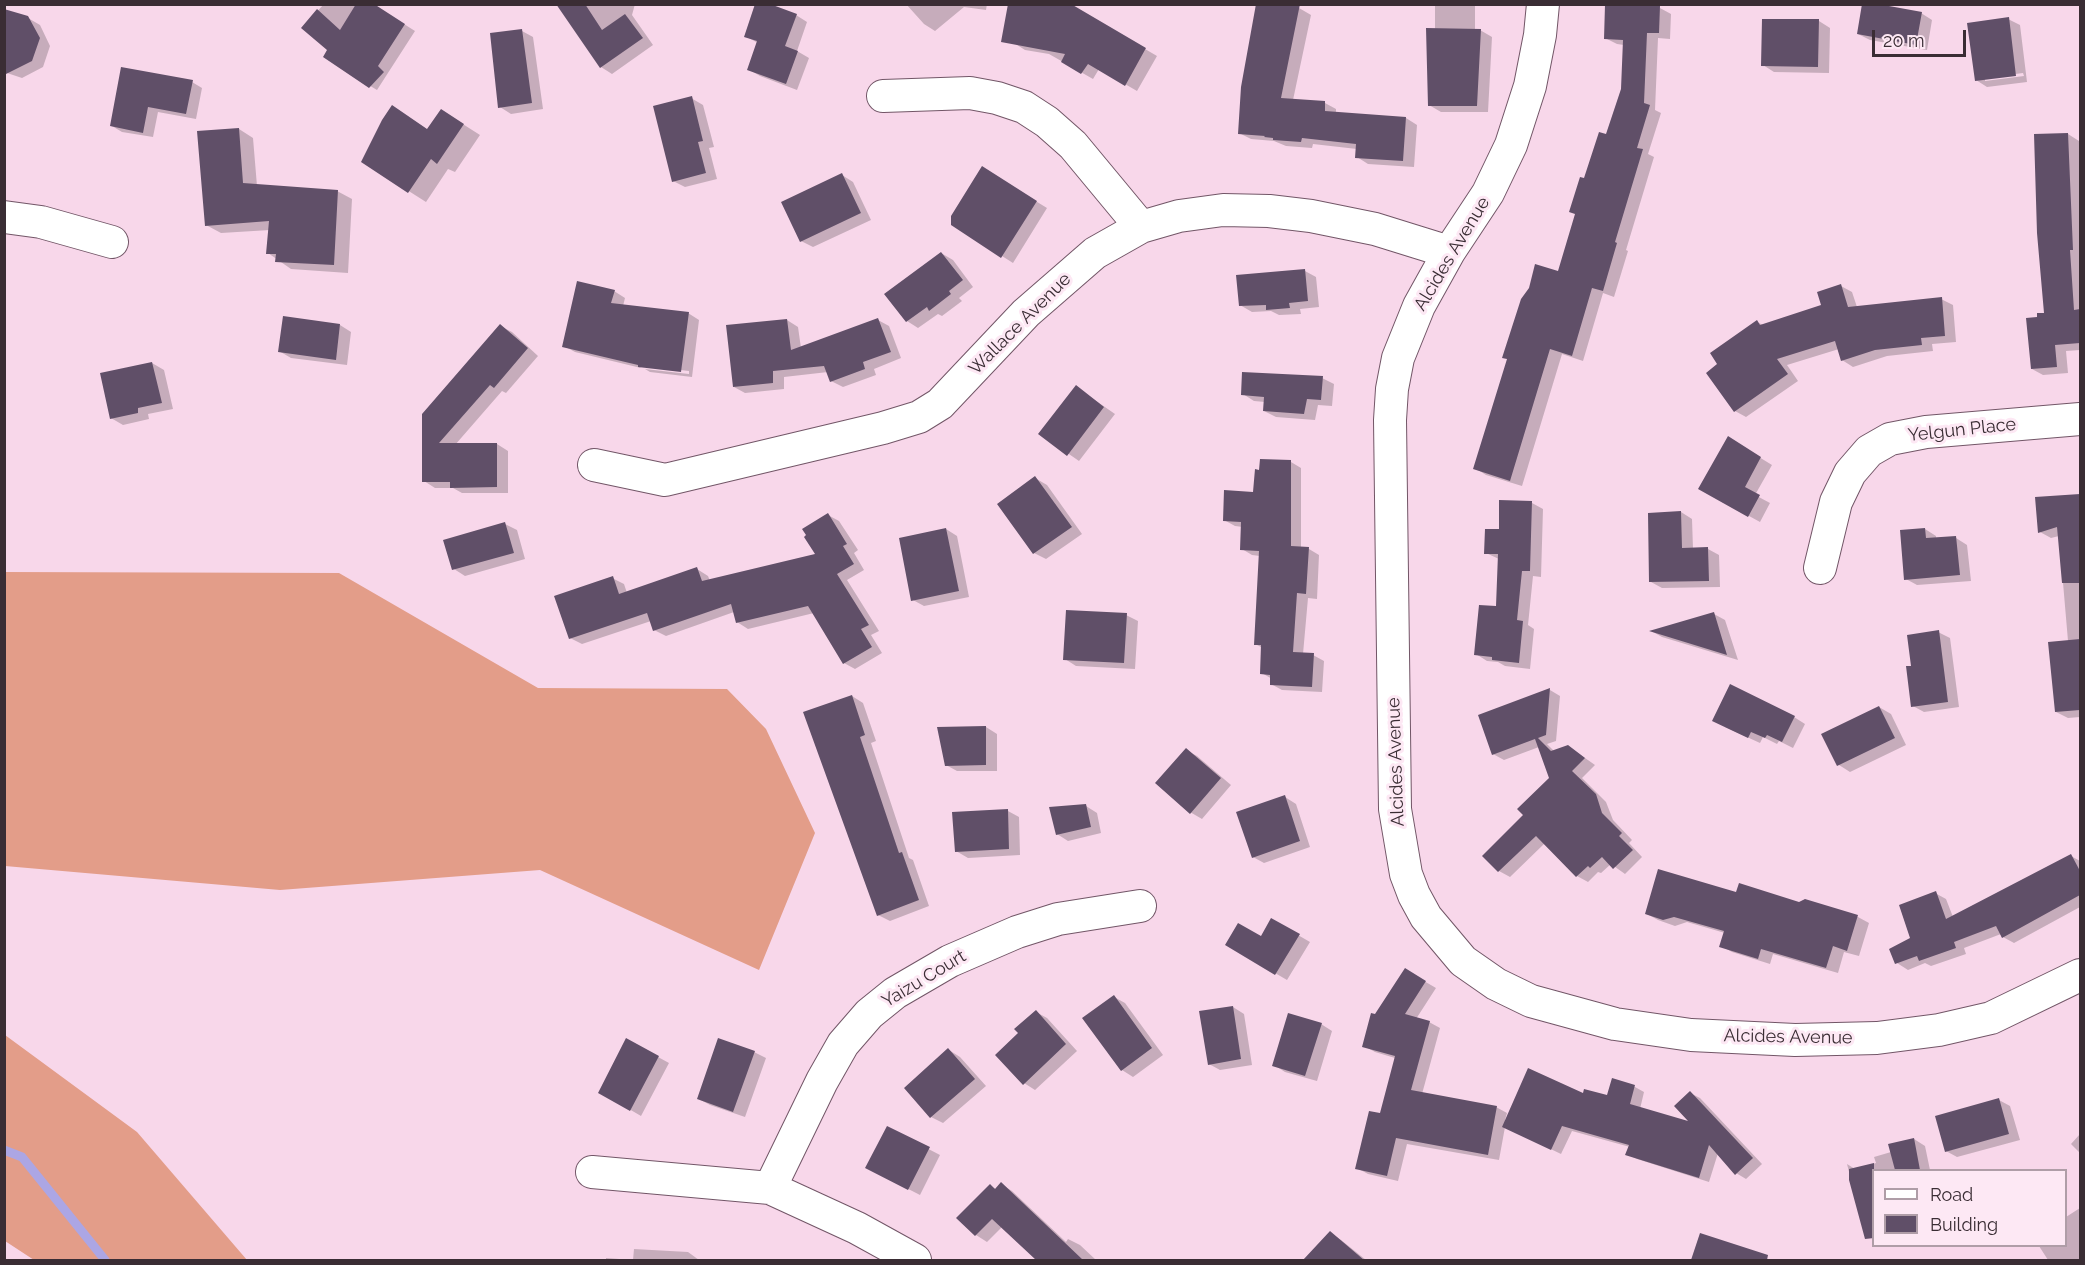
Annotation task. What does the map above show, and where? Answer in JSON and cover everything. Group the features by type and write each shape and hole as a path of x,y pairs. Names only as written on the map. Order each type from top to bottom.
{"street":[{"name":"Alcides Avenue","path":"1543,4 1540,35 1530,86 1511,145 1488,193 1449,252 1419,306 1398,358 1392,389 1390,420 1395,809 1406,874 1414,896 1426,917 1463,961 1496,984 1531,1001 1615,1024 1690,1035 1796,1040 1877,1038 1939,1030 1991,1018 2080,975"},
{"path":"883,96 970,93 998,98 1024,107 1047,122 1073,145 1141,227"},
{"name":"Wallace Avenue","path":"594,465 665,480 883,428 919,417 940,404 1026,313 1095,253 1141,227 1179,216 1223,210 1269,211 1311,216 1375,229 1449,252"},
{"path":"4,217 41,222 112,242"},
{"name":"Yelgun Place","path":"1820,568 1836,502 1850,473 1869,452 1890,439 1926,432 2080,419"},
{"name":"Yaizu Court","path":"770,1188 822,1081 843,1044 869,1014 895,993 950,961 1017,932 1058,919 1140,906"},
{"path":"592,1172 770,1188 857,1228 915,1260"}],"shaded area":[{"path":"5,572 339,573 538,688 727,689 766,729 815,833 759,970 540,870 280,890 5,866"},
{"path":"5,1035 137,1132 247,1260 34,1260 5,1241"}],"building":[{"path":"356,4 374,4 405,24 378,66 384,72 369,88 323,57 327,50 301,28 317,9 340,30"},
{"path":"556,4 585,4 602,30 625,14 643,38 600,68"},
{"path":"755,4 770,4 797,14 785,46 798,51 786,84 747,70 757,41 744,37"},
{"path":"1008,4 1071,4 1146,48 1125,86 1088,64 1081,74 1061,62 1065,54 1001,42"},
{"path":"1256,4 1300,4 1281,98 1325,101 1325,111 1406,117 1403,161 1355,158 1356,144 1302,138 1301,142 1273,140 1265,136 1238,134 1241,87"},
{"path":"1862,4 1878,4 1922,12 1916,45 1857,34"},
{"path":"1605,5 1660,6 1659,33 1647,33 1644,103 1650,105 1637,148 1643,149 1603,291 1592,288 1572,356 1550,349 1510,481 1473,469 1507,359 1502,358 1521,299 1529,288 1535,264 1558,271 1575,214 1569,212 1580,177 1584,178 1599,132 1606,134 1621,89 1623,40 1604,39"},
{"path":"4,9 28,16 40,38 32,61 4,75"},
{"path":"2009,17 2016,76 1975,81 1967,23"},
{"path":"1762,19 1819,19 1818,67 1761,66"},
{"path":"1426,28 1481,29 1477,106 1428,106"},
{"path":"522,29 532,103 498,108 490,33"},
{"path":"121,67 193,80 186,114 148,107 143,133 110,126"},
{"path":"692,96 703,141 698,142 706,173 672,182 653,106"},
{"path":"392,105 427,129 441,109 464,124 437,164 431,159 408,193 361,162"},
{"path":"239,128 243,183 338,190 334,265 275,262 276,254 266,254 269,221 205,226 197,131"},
{"path":"2068,133 2073,250 2070,250 2074,310 2080,309 2080,343 2055,345 2057,367 2031,369 2026,318 2037,317 2037,313 2044,313 2037,233 2034,134"},
{"path":"982,166 1037,201 1001,258 951,225 951,216"},
{"path":"842,173 861,213 800,242 781,202"},
{"path":"941,252 963,280 949,291 951,294 929,311 927,307 906,322 884,294"},
{"path":"1305,269 1308,301 1289,303 1290,308 1266,310 1266,305 1239,306 1236,275"},
{"path":"577,281 615,290 611,303 689,312 681,372 638,367 638,365 562,347"},
{"path":"1841,284 1848,307 1942,297 1945,336 1921,338 1922,345 1875,350 1841,361 1835,341 1777,359 1788,374 1734,412 1706,373 1717,364 1710,353 1757,320 1760,325 1821,305 1817,292"},
{"path":"283,316 340,324 336,360 278,352"},
{"path":"878,318 891,352 863,362 865,369 830,382 824,366 773,371 773,383 733,387 726,325 787,319 791,350"},
{"path":"500,324 528,348 494,388 490,385 439,443 497,443 497,487 450,488 450,482 422,482 422,414"},
{"path":"152,362 162,403 138,408 138,413 110,419 100,373"},
{"path":"1242,372 1323,376 1321,400 1307,399 1304,414 1263,411 1264,397 1241,395"},
{"path":"1076,385 1104,407 1067,456 1038,434"},
{"path":"1728,436 1761,457 1745,487 1760,495 1748,517 1698,489"},
{"path":"1260,459 1291,460 1291,546 1309,547 1306,594 1297,593 1293,652 1314,653 1312,687 1270,685 1270,675 1260,674 1261,645 1254,645 1259,551 1240,550 1241,522 1223,521 1224,490 1253,492 1255,469 1259,470"},
{"path":"1035,476 1072,527 1033,554 997,504"},
{"path":"2080,494 2080,583 2062,583 2057,527 2038,533 2035,497"},
{"path":"1499,500 1532,501 1530,571 1522,571 1517,620 1523,621 1519,663 1474,655 1479,605 1496,606 1498,554 1484,554 1485,529 1499,529"},
{"path":"1681,511 1682,548 1708,547 1709,581 1649,582 1648,513"},
{"path":"828,513 847,544 843,546 854,564 837,574 869,625 861,629 872,647 843,664 808,606 736,623 731,604 653,631 647,613 569,639 554,596 613,576 619,594 697,567 702,581 815,554 804,537 806,535 802,529"},
{"path":"505,522 514,553 452,570 443,540"},
{"path":"946,528 959,591 911,601 899,538"},
{"path":"1925,528 1926,538 1956,536 1960,575 1904,580 1900,530"},
{"path":"1066,610 1127,613 1124,663 1063,660"},
{"path":"1714,612 1727,655 1649,631"},
{"path":"1939,630 1948,702 1911,707 1906,666 1911,666 1907,635"},
{"path":"2080,639 2080,710 2055,712 2048,642"},
{"path":"1730,684 1795,716 1782,742 1767,735 1765,738 1751,732 1748,738 1712,721"},
{"path":"1550,688 1546,735 1538,738 1551,751 1568,745 1585,758 1572,771 1596,794 1602,813 1622,833 1619,836 1633,850 1613,869 1602,857 1576,877 1536,836 1498,872 1482,856 1523,815 1517,809 1549,778 1535,739 1492,755 1478,715"},
{"path":"852,695 865,735 860,737 899,853 902,852 919,900 877,916 803,712"},
{"path":"1879,706 1895,738 1837,766 1821,734"},
{"path":"986,726 986,765 945,766 937,727"},
{"path":"1186,748 1221,778 1190,814 1155,783"},
{"path":"1285,795 1300,841 1252,858 1236,812"},
{"path":"1086,804 1091,827 1056,835 1049,807"},
{"path":"1008,809 1009,849 955,852 952,812"},
{"path":"2071,854 2080,871 2080,895 2002,938 1996,926 1954,942 1956,948 1919,961 1917,956 1895,964 1889,949 1910,938 1899,905 1936,891 1946,919"},
{"path":"1658,869 1736,892 1739,883 1799,902 1805,899 1858,915 1847,951 1833,946 1826,968 1761,949 1758,959 1719,947 1724,931 1674,917 1663,920 1645,914"},
{"path":"1271,918 1300,934 1275,975 1225,945 1238,923 1261,936"},
{"path":"1405,968 1426,981 1405,1014 1430,1021 1411,1090 1497,1106 1488,1155 1396,1138 1387,1176 1355,1169 1369,1111 1380,1113 1395,1056 1362,1047 1371,1013 1375,1014"},
{"path":"1114,995 1152,1048 1121,1071 1082,1018"},
{"path":"1233,1006 1241,1059 1208,1065 1199,1011"},
{"path":"1036,1010 1066,1044 1023,1085 995,1055 1018,1033 1014,1029"},
{"path":"1288,1013 1322,1023 1305,1076 1272,1066"},
{"path":"626,1038 659,1056 630,1111 598,1093"},
{"path":"718,1038 755,1051 733,1112 697,1099"},
{"path":"948,1048 975,1079 930,1118 904,1088"},
{"path":"1528,1068 1583,1093 1584,1089 1607,1095 1612,1078 1635,1085 1630,1104 1688,1121 1674,1106 1690,1091 1753,1158 1735,1175 1709,1145 1699,1178 1625,1155 1629,1145 1562,1126 1551,1150 1502,1127"},
{"path":"1999,1098 2009,1134 1945,1152 1935,1116"},
{"path":"887,1126 930,1147 908,1190 865,1168"},
{"path":"1914,1138 1920,1169 1895,1169 1888,1144"},
{"path":"1874,1163 1874,1169 1872,1169 1872,1238 1865,1239 1849,1180 1849,1169"},
{"path":"1001,1182 1083,1260 1036,1260 992,1219 975,1236 956,1218 990,1184 995,1189"},
{"path":"1330,1231 1364,1260 1303,1260"},
{"path":"1700,1233 1768,1255 1767,1260 1691,1260"}],"waterway":[{"path":"4,1150 22,1157 105,1260"}]}
